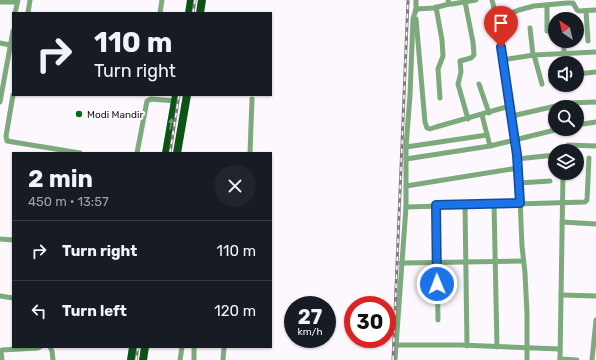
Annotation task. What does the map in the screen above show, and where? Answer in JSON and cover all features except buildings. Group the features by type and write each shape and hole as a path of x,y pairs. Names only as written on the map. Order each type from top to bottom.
{"highway":[{"path":"189,12 191,0"},
{"path":"200,12 202,0"},
{"path":"177,152 187,96"},
{"path":"166,152 175,98"},
{"path":"131,360 133,348"},
{"path":"143,360 146,348"}],"street":[{"path":"28,12 30,0"},
{"path":"160,12 162,0"},
{"path":"416,0 427,128 430,129 468,119 510,106"},
{"path":"416,9 436,7 449,2 476,0"},
{"path":"492,0 496,16 512,116 518,168 527,314 527,360"},
{"path":"0,2 17,1 15,12"},
{"path":"465,2 473,42 474,56 460,60 461,72 458,81 468,119"},
{"path":"496,16 506,15 524,8 570,2 573,3 577,10 596,10"},
{"path":"547,5 547,31"},
{"path":"436,7 442,40 443,56 438,69 440,98"},
{"path":"416,9 413,19 406,147 406,206 396,345 560,349"},
{"path":"586,10 588,41"},
{"path":"530,28 534,55 542,84"},
{"path":"0,102 12,36"},
{"path":"0,43 10,45"},
{"path":"564,48 564,53"},
{"path":"502,60 534,55 596,52"},
{"path":"584,73 596,72"},
{"path":"479,84 489,113"},
{"path":"13,96 6,136 7,141 17,144 73,152"},
{"path":"137,152 147,97 175,98"},
{"path":"250,152 252,99"},
{"path":"512,116 569,103 596,102"},
{"path":"482,115 490,146"},
{"path":"584,124 596,122"},
{"path":"406,159 490,146 548,132"},
{"path":"406,147 487,135"},
{"path":"584,146 596,146"},
{"path":"517,159 548,156"},
{"path":"406,206 585,202 587,200 589,158"},
{"path":"406,186 518,168"},
{"path":"563,180 560,360 577,360"},
{"path":"519,183 550,181"},
{"path":"494,203 497,347"},
{"path":"464,204 467,346"},
{"path":"436,205 438,320"},
{"path":"562,222 596,224"},
{"path":"0,239 12,240"},
{"path":"401,263 523,261"},
{"path":"561,295 596,296"},
{"path":"0,296 12,298"},
{"path":"592,360 596,320"},
{"path":"2,360 2,350 38,348"},
{"path":"51,348 53,360"},
{"path":"180,360 182,348"},
{"path":"194,348 194,360"},
{"path":"223,360 224,348"},
{"path":"396,348 396,360"}],"railway":[{"path":"193,12 195,0"},
{"path":"393,360 408,0"},
{"path":"170,152 179,96"},
{"path":"136,360 138,348"}],"place":[{"name":"Modi Mandir","path":"79,114"}],"route":[{"path":"437,284 436,205 520,203 517,155 501,47"}]}
